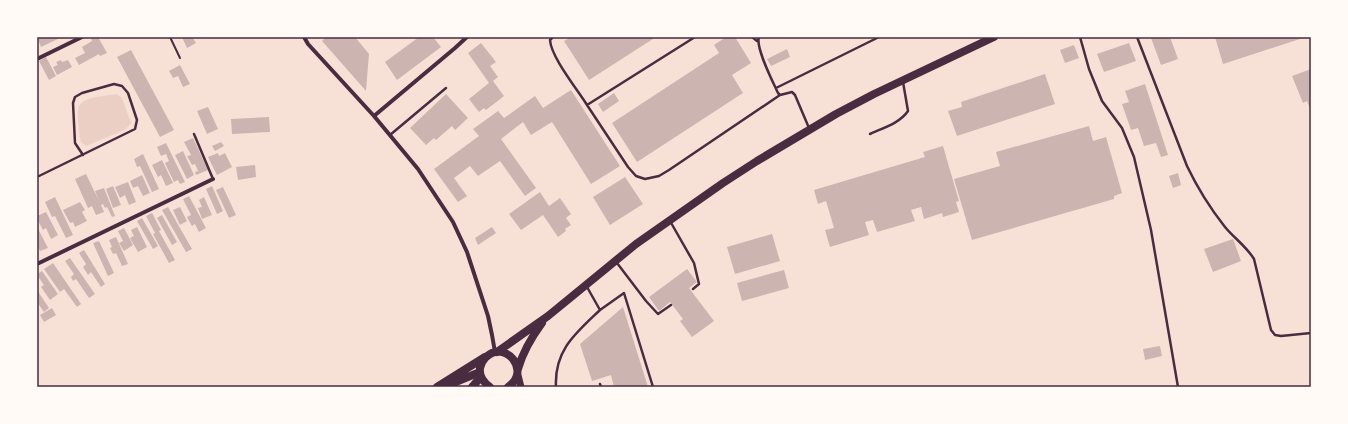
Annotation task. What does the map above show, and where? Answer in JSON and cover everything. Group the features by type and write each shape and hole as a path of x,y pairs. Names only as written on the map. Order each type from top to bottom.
{"main road":[{"path":"437,387 493,353 548,316 615,261 669,220 757,161 809,130 902,80 994,37"},
{"path":"508,387 515,380 522,355 528,344 548,316"},
{"path":"490,387 484,383 481,375 482,364 493,353 508,354 516,363 518,372"},
{"path":"443,387 481,375"},
{"path":"472,387 481,375"}],"street":[{"path":"37,59 82,37"},
{"path":"304,37 308,44 374,116 418,169 453,222 462,240 488,316 492,335 493,353"},
{"path":"374,116 467,37"},
{"path":"37,264 213,179"},
{"path":"518,372 521,387"}],"lane":[{"path":"553,37 550,40 550,46 556,57 628,167 636,176 645,179 659,176 780,95 792,92 809,130"},
{"path":"587,105 695,37"},
{"path":"752,37 758,39 762,55 780,95"},
{"path":"776,88 879,37"},
{"path":"1080,37 1089,69 1102,101 1122,128 1134,157 1151,230 1178,387"},
{"path":"1137,37 1197,187 1225,227 1249,251 1254,259 1271,330 1275,335 1281,336 1311,332"},
{"path":"870,134 897,122 908,111 902,80"},
{"path":"37,177 83,155 135,129 137,120 128,93 122,86 114,84 82,93 75,97 73,103 75,144 83,155"},
{"path":"390,135 446,88"},
{"path":"194,134 213,179"},
{"path":"669,220 694,263 699,284 693,289"},
{"path":"615,261 658,314 671,305"},
{"path":"586,285 600,310"},
{"path":"556,387 556,374 562,352 574,335 600,310 624,293 653,387"}],"path":[{"path":"170,37 180,58"}],"shaded area":[{"path":"117,94 122,98 131,123 126,129 86,146 81,142 80,138 78,109 80,105 89,99"}],"building":[{"path":"37,37 62,37 41,47"},
{"path":"98,37 107,53 100,56 91,39"},
{"path":"182,37 192,37 196,43 187,48"},
{"path":"326,37 355,37 369,54 366,91 322,41"},
{"path":"419,37 433,37 441,47 397,80 385,62"},
{"path":"571,37 656,37 589,80 564,41"},
{"path":"726,37 735,37 751,63 732,75 743,93 637,162 612,123 719,53 714,45"},
{"path":"1170,37 1178,59 1161,65 1151,38"},
{"path":"1215,37 1306,37 1223,64"},
{"path":"92,41 99,54 79,65 75,58 85,53 82,47"},
{"path":"481,43 496,62 490,66 498,77 493,81 504,96 486,110 484,108 479,112 469,99 489,83 468,53"},
{"path":"1129,43 1136,61 1104,72 1097,54"},
{"path":"1074,45 1079,58 1065,63 1060,50"},
{"path":"787,49 790,57 771,66 767,59"},
{"path":"131,50 174,130 160,137 117,57"},
{"path":"46,57 56,76 49,80 39,61"},
{"path":"61,60 62,62 68,60 72,67 57,75 53,67 58,65 56,62"},
{"path":"180,65 190,84 183,87 178,76 173,78 169,71"},
{"path":"1311,69 1311,112 1307,101 1303,103 1292,76"},
{"path":"1045,74 1055,104 957,136 948,111 962,107 961,102"},
{"path":"1145,84 1168,155 1161,157 1156,143 1144,146 1138,128 1131,130 1122,104 1129,102 1125,91"},
{"path":"571,90 620,166 591,184 552,122 531,135 523,122 501,139 536,188 525,196 500,161 478,176 470,166 454,178 467,196 458,202 434,169 479,136 473,129 498,111 504,118 535,96 543,108"},
{"path":"614,93 619,101 603,112 598,104"},
{"path":"446,94 468,118 455,130 452,126 436,140 434,138 426,145 410,128"},
{"path":"208,107 218,129 207,134 197,111"},
{"path":"269,117 270,132 232,134 231,119"},
{"path":"1089,126 1093,141 1106,137 1122,193 1114,196 1114,199 972,240 954,179 1000,166 996,152"},
{"path":"193,138 208,170 196,175 195,172 198,171 195,164 192,165 187,156 191,155 184,142"},
{"path":"221,142 224,146 215,151 212,146"},
{"path":"166,143 185,182 180,184 178,180 174,182 165,163 169,161 166,154 161,156 157,147"},
{"path":"943,146 959,201 956,202 959,212 943,217 942,213 924,219 921,207 911,210 915,221 877,232 873,220 865,222 869,235 830,247 825,230 834,228 826,201 818,204 814,190 925,157 923,152"},
{"path":"183,151 194,175 187,179 175,155"},
{"path":"218,153 219,156 225,153 232,167 217,175 208,157"},
{"path":"143,154 159,189 152,192 140,166 137,167 134,159"},
{"path":"162,160 173,183 166,186 161,175 158,177 152,165"},
{"path":"255,165 256,177 238,180 236,167"},
{"path":"1178,173 1181,185 1173,188 1169,176"},
{"path":"86,174 99,201 95,191 104,188 115,216 112,217 107,207 105,208 103,204 101,205 104,212 96,215 92,206 88,208 75,179"},
{"path":"142,175 150,193 143,196 138,186 133,188 130,181"},
{"path":"625,177 643,204 610,225 593,197"},
{"path":"128,182 136,202 129,205 125,195 120,198 115,187"},
{"path":"113,186 121,205 113,208 106,189"},
{"path":"212,186 223,211 217,214 206,189"},
{"path":"223,187 236,215 229,218 216,190"},
{"path":"540,192 549,206 560,198 571,214 566,218 571,225 558,237 543,215 521,230 509,214"},
{"path":"189,196 206,228 199,232 195,224 192,226 187,217 191,215 183,199"},
{"path":"55,197 73,235 66,238 55,216 52,217 45,202"},
{"path":"204,197 212,215 202,219 198,208 202,207 199,200"},
{"path":"80,202 85,210 82,212 87,221 75,227 73,222 70,223 63,210"},
{"path":"168,207 192,249 186,252 162,210"},
{"path":"180,207 187,221 180,225 173,210"},
{"path":"46,212 58,235 51,239 46,228 43,230 37,219 37,216"},
{"path":"152,213 161,230 159,231 175,260 169,263 153,234 155,233 146,216"},
{"path":"162,215 177,242 172,245 157,218"},
{"path":"142,218 158,246 153,249 137,221"},
{"path":"37,227 48,248 40,251 37,245"},
{"path":"137,227 147,247 138,252 130,238 134,236 131,230"},
{"path":"492,227 496,233 478,245 475,238"},
{"path":"124,228 133,245 124,251 119,243 123,241 118,231"},
{"path":"772,234 780,261 735,274 727,247"},
{"path":"116,237 128,264 122,266 116,253 113,254 110,248 112,247 109,240"},
{"path":"1233,239 1241,261 1213,272 1204,249"},
{"path":"99,241 114,273 108,276 93,243"},
{"path":"84,250 105,284 101,287 91,272 88,275 83,267 86,264 79,253"},
{"path":"70,258 95,294 89,298 76,279 73,281 71,277 74,274 65,261"},
{"path":"53,263 81,304 77,307 64,289 60,292 44,269"},
{"path":"687,269 697,282 689,288 714,321 692,337 680,321 683,319 670,302 659,311 649,297"},
{"path":"784,270 789,288 742,301 737,283"},
{"path":"42,271 58,294 50,300 41,287 44,285 37,275"},
{"path":"37,290 49,308 44,312 37,302"},
{"path":"623,307 648,387 614,387 611,375 592,381 580,344"},
{"path":"52,308 56,315 44,322 40,315"},
{"path":"1160,346 1162,356 1145,360 1143,349"}]}
